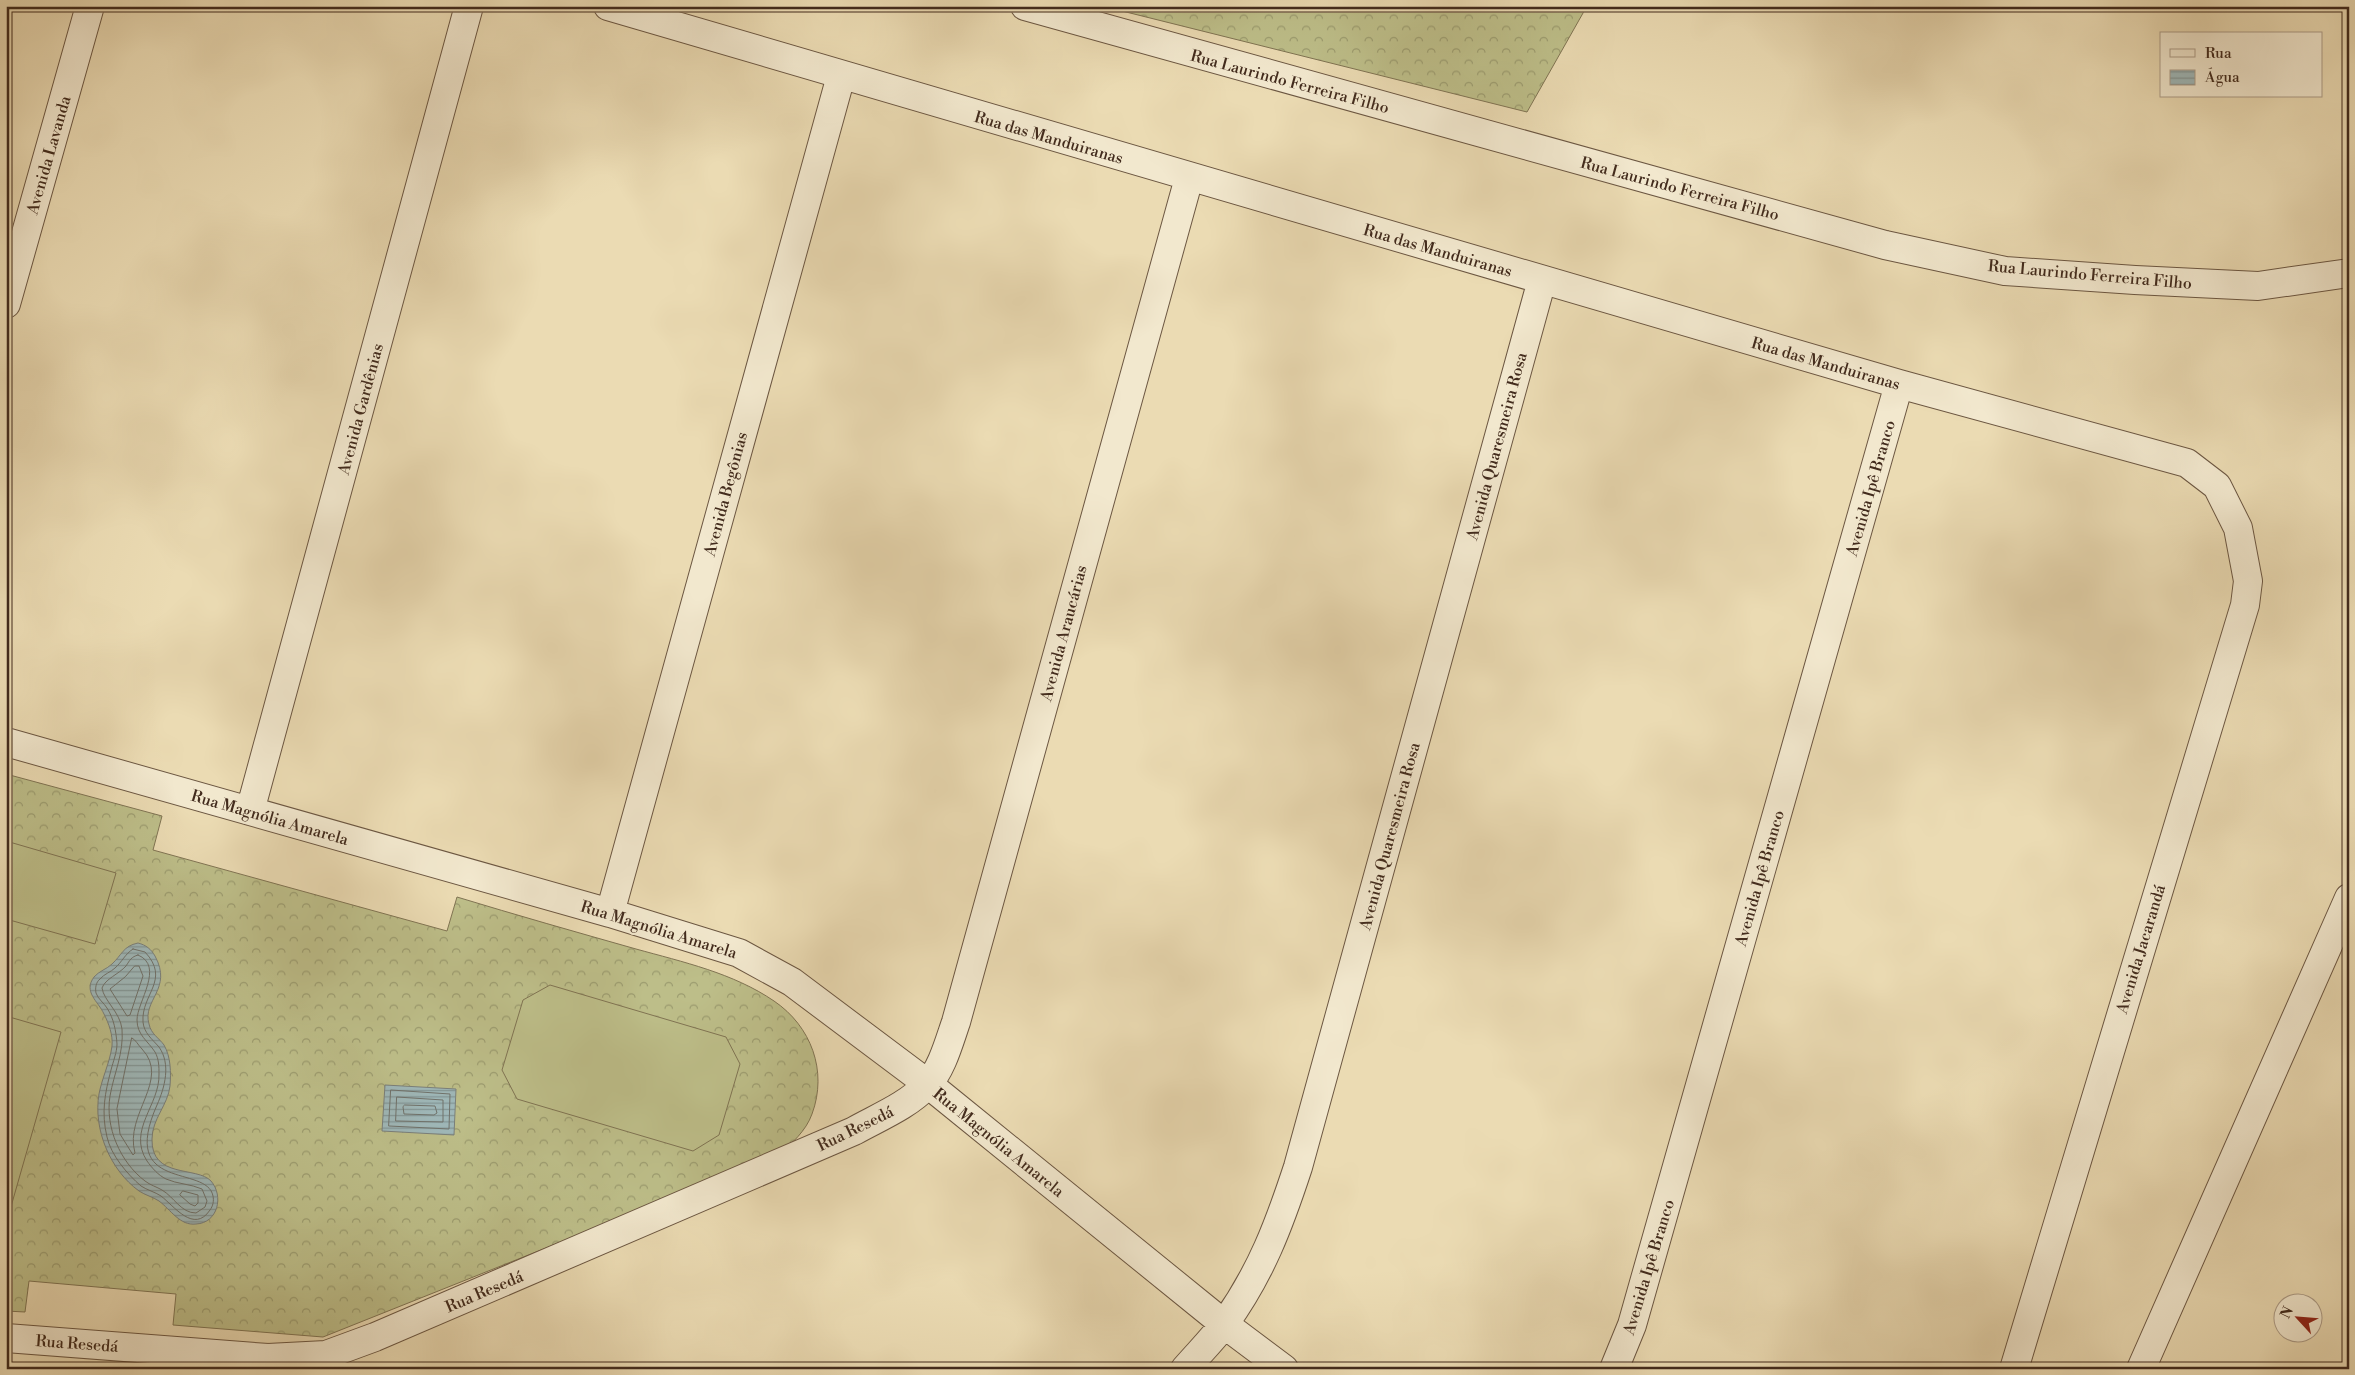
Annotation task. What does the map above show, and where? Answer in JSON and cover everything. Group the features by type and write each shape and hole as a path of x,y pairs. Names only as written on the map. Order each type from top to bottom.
{"street":[{"name":"Avenida Lavanda","path":"6,304 90,6"},
{"name":"Avenida Gardênias","path":"250,811 469,6"},
{"name":"Rua das Manduiranas","path":"608,6 1189,178 1899,384 2188,463 2217,486 2238,528"},
{"name":"Rua Laurindo Ferreira Filho","path":"1025,6 1885,245 2005,271 2258,286 2349,273"},
{"name":"Avenida Begônias","path":"610,913 841,76"},
{"name":"Avenida Araucárias","path":"928,1084 945,1054 956,1022 1189,178"},
{"name":"Avenida Quaresmeira Rosa","path":"1185,1369 1224,1324 1255,1275 1280,1222 1298,1167 1542,280"},
{"name":"Avenida Ipê Branco","path":"1614,1369 1632,1325 1899,384"},
{"name":"Avenida Jacarandá","path":"2014,1369 2245,605 2248,581 2238,528"},
{"name":"Rua Magnólia Amarela","path":"6,742 610,913 739,953 792,982 928,1084 1224,1324 1284,1369"},
{"path":"2141,1369 2349,898"},
{"name":"Rua Resedá","path":"6,1338 328,1362 375,1338 854,1131 903,1104 928,1084"}],"green space":[{"path":"1102,6 1587,6 1527,112"},
{"path":"6,774 162,816 153,850 447,931 457,897 707,969 742,983 758,991 787,1011 807,1036 817,1066 818,1082 812,1114 798,1136 779,1155 323,1337 173,1325 176,1294 29,1281 25,1312 6,1311"},
{"path":"6,841 116,873 95,944 6,919"},
{"path":"550,985 726,1037 740,1064 719,1135 693,1151 517,1099 502,1070 523,1000"},
{"path":"6,1016 61,1032 6,1224"}],"water":[{"path":"138,943 152,951 160,967 161,977 159,986 148,1016 153,1033 164,1045 170,1065 169,1093 157,1118 153,1132 154,1152 159,1160 167,1166 196,1174 211,1181 217,1194 217,1208 214,1214 209,1219 196,1224 185,1223 180,1220 159,1201 139,1191 129,1182 112,1160 101,1135 98,1107 99,1094 111,1052 112,1038 108,1022 90,987 96,975 112,964 129,946"},
{"path":"385,1085 456,1089 454,1135 382,1131"}]}
